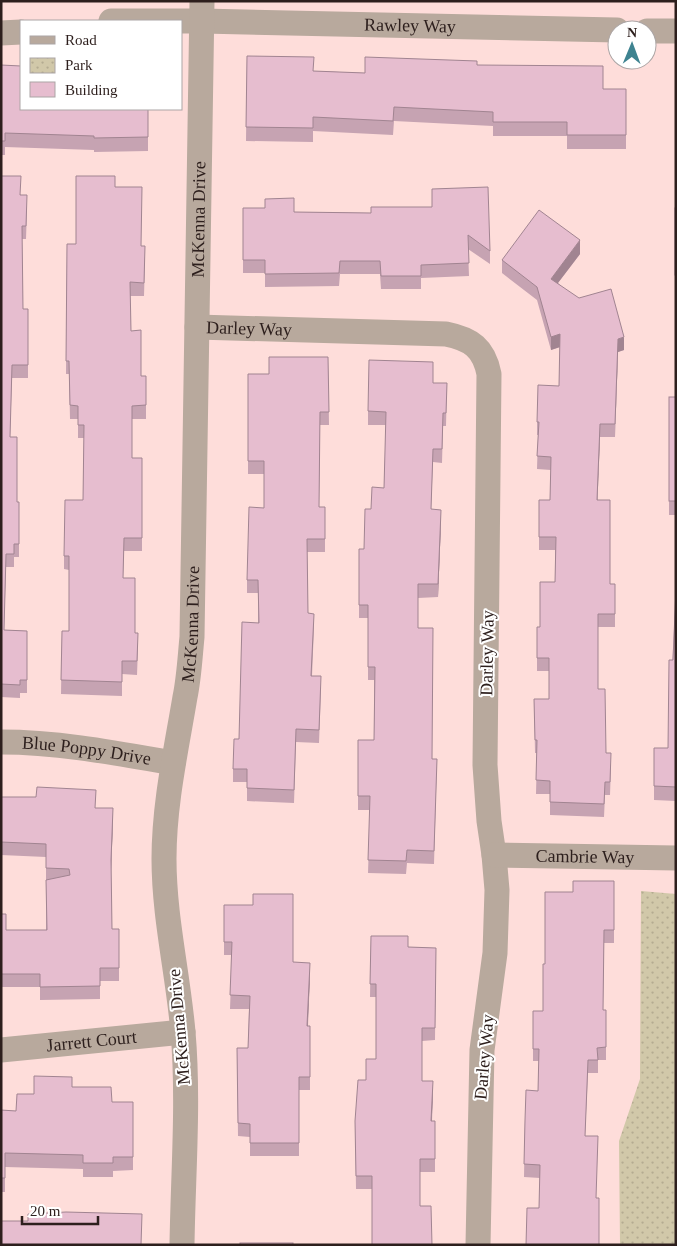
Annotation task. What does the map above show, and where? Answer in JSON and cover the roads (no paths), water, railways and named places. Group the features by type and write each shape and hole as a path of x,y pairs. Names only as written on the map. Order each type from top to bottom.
{"street":[{"name":"Rawley Way","path":"120,20 202,11 607,30"},
{"name":"McKenna Drive","path":"182,1245 185,1088 183,1032 166,903 164,858 166,814 173,763 186,696 192,637 202,11"},
{"path":"657,31 676,31"},
{"path":"1,33 20,32"},
{"name":"Darley Way","path":"197,327 446,334 459,336 470,342 479,349 486,360 489,374 485,765 496,890 495,953 482,1050 478,1245"},
{"name":"Blue Poppy Drive","path":"1,742 34,742 173,763"},
{"name":"Cambrie Way","path":"494,855 676,858"},
{"name":"Jarrett Court","path":"1,1050 183,1032"}]}
